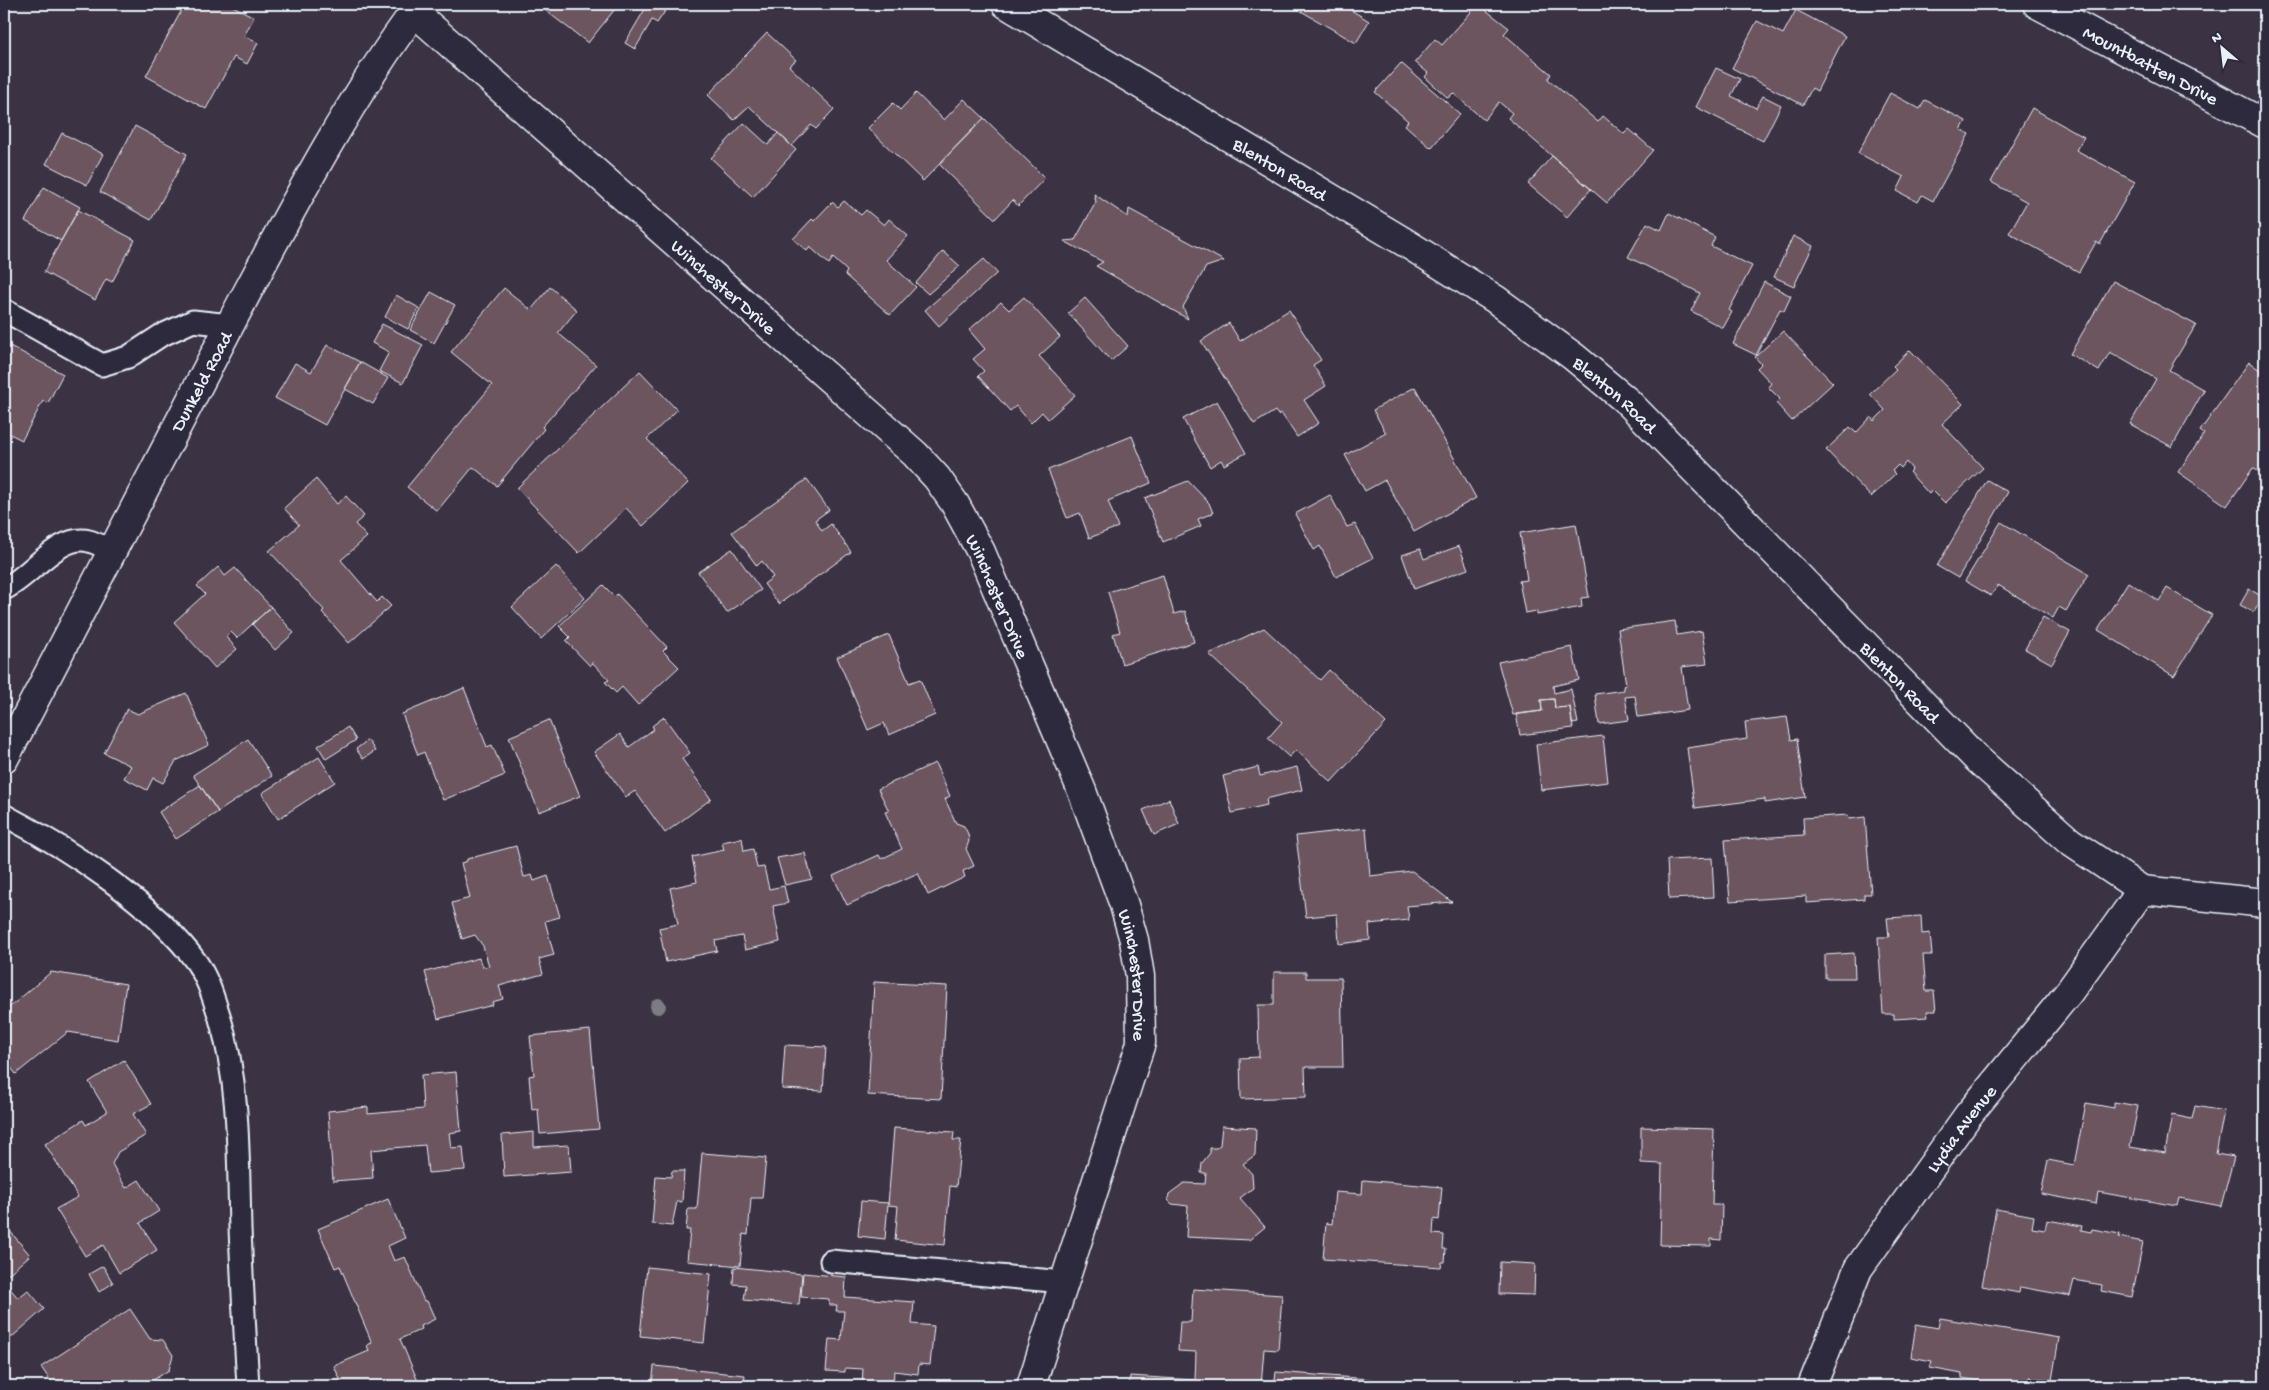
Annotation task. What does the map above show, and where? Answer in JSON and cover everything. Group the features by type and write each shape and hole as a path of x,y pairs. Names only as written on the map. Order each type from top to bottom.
{"street":[{"name":"Blenton Road","path":"1006,4 1406,243 1495,299 1574,357 1628,402 1975,757 2069,842 2142,890"},
{"name":"Mountbatten Drive","path":"2037,4 2265,124"},
{"name":"Dunkeld Road","path":"4,759 111,550 333,133 382,56 417,8"},
{"name":"Winchester Drive","path":"417,8 915,454 938,478 955,504 981,552 1085,800 1124,905 1140,976 1141,1043 1031,1386"},
{"path":"2142,890 2265,903"},
{"name":"Lydia Avenue","path":"1812,1386 1858,1270 1969,1114 2070,992 2142,890"}],"lane":[{"path":"4,310 102,365 128,357 160,336 193,321 230,325"},
{"path":"4,589 13,585 60,547 74,540 89,541 111,550"},
{"path":"4,815 23,825 129,895 178,940 197,964 212,993 228,1045 235,1094 248,1386"},
{"path":"830,1261 1064,1282"}],"building":[{"path":"185,4 229,4 254,17 244,36 258,43 247,64 234,57 206,109 146,76"},
{"path":"537,4 619,4 588,43"},
{"path":"648,4 670,4 657,23 652,20 635,49 625,43"},
{"path":"1289,4 1341,4 1369,21 1356,43"},
{"path":"1478,4 1509,28 1504,34 1551,74 1548,79 1598,122 1603,116 1624,134 1629,129 1653,150 1607,203 1508,118 1512,113 1499,102 1484,120 1453,93 1448,98 1425,77 1428,73 1415,62 1435,39 1442,45"},
{"path":"1796,10 1845,36 1817,91 1812,88 1803,105 1732,68 1757,21 1783,34"},
{"path":"767,33 796,60 789,66 834,109 816,129 811,125 792,146 749,106 734,120 708,95"},
{"path":"1401,63 1460,114 1431,148 1405,125 1408,121 1375,92"},
{"path":"1716,68 1740,79 1731,96 1756,108 1763,96 1781,105 1763,141 1696,107"},
{"path":"916,93 944,120 964,99 984,118 923,181 868,128 893,103 900,110"},
{"path":"1890,93 1920,109 1925,100 1966,121 1961,130 1969,134 1933,201 1922,195 1918,202 1897,191 1904,177 1858,153"},
{"path":"2032,108 2084,137 2076,150 2135,182 2100,244 2096,242 2079,272 2009,233 2027,202 1991,182"},
{"path":"984,118 1045,178 1018,206 1013,200 995,219 939,164"},
{"path":"744,123 768,145 778,133 796,150 753,197 711,158"},
{"path":"135,126 187,154 151,220 100,192"},
{"path":"62,133 103,154 87,185 46,164"},
{"path":"1552,156 1591,189 1567,217 1528,184"},
{"path":"44,187 80,207 61,241 25,221"},
{"path":"1094,194 1128,217 1129,209 1224,261 1206,267 1183,307 1188,319 1096,266 1103,262 1064,241 1075,240 1096,202"},
{"path":"844,201 861,215 866,210 884,225 889,219 908,236 886,260 916,287 890,315 845,275 847,271 833,258 829,264 810,247 807,251 793,239 832,202 838,207"},
{"path":"78,210 135,240 112,282 106,279 95,300 44,272"},
{"path":"1669,213 1715,237 1711,246 1752,266 1729,310 1732,312 1723,328 1691,311 1700,293 1628,257 1647,223 1661,230"},
{"path":"1793,236 1813,246 1794,286 1774,277"},
{"path":"943,251 960,266 928,294 916,283"},
{"path":"984,259 997,273 939,326 925,310"},
{"path":"2113,281 2196,325 2169,370 2204,390 2172,447 2130,424 2156,379 2110,352 2099,371 2070,354"},
{"path":"1764,282 1791,296 1784,311 1780,309 1756,355 1733,344"},
{"path":"550,287 577,310 558,333 596,365 542,427 544,429 497,486 473,467 437,511 407,487 492,385 451,352 504,288 531,310"},
{"path":"431,292 455,305 434,343 410,330"},
{"path":"396,295 419,308 408,329 385,317"},
{"path":"1024,297 1060,337 1039,356 1075,395 1048,419 1042,412 1031,423 1016,406 1010,411 978,376 984,371 973,359 985,349 969,330 1001,302 1009,310"},
{"path":"1085,298 1128,346 1111,361 1068,313"},
{"path":"1289,310 1321,360 1313,365 1326,386 1304,400 1319,423 1297,437 1281,413 1278,415 1275,411 1254,424 1201,341 1229,323 1240,341"},
{"path":"382,324 423,345 403,383 379,371 389,352 372,343"},
{"path":"1783,331 1833,383 1792,421 1776,403 1780,399 1768,387 1771,383 1757,368 1761,364 1755,357"},
{"path":"8,345 63,374 48,403 43,401 22,440 4,431 4,352"},
{"path":"327,345 360,362 325,425 275,398 295,363 311,372"},
{"path":"1910,350 1963,404 1942,424 1983,468 1945,503 1932,490 1929,494 1909,472 1912,469 1906,462 1901,468 1898,465 1892,471 1895,474 1871,497 1826,450 1850,427 1856,433 1871,417 1874,421 1885,410 1870,394 1896,369 1893,366"},
{"path":"360,362 388,378 373,404 345,389"},
{"path":"2249,362 2265,374 2265,476 2253,468 2227,506 2178,472 2204,434 2200,431"},
{"path":"640,371 677,410 647,439 688,483 643,526 626,508 579,553 517,488"},
{"path":"1415,387 1476,498 1414,532 1385,480 1365,491 1345,455 1386,433 1373,410"},
{"path":"1217,401 1246,453 1224,465 1221,460 1210,467 1183,419"},
{"path":"1132,436 1151,483 1108,501 1118,527 1089,538 1080,513 1067,518 1048,470"},
{"path":"316,479 337,504 346,496 364,516 355,524 367,537 341,560 377,602 382,597 391,606 349,643 322,612 324,610 269,551 299,525 284,508"},
{"path":"807,479 829,510 815,520 822,531 831,524 851,552 779,604 764,584 773,577 762,561 757,566 732,532"},
{"path":"1987,480 2008,492 1958,578 1937,566"},
{"path":"1188,481 1209,503 1213,513 1198,519 1201,526 1163,542 1145,498"},
{"path":"1330,495 1347,527 1355,524 1373,558 1336,577 1320,546 1314,550 1295,514"},
{"path":"2001,522 2089,574 2066,611 2059,607 2053,618 1998,585 1991,596 1965,581"},
{"path":"1576,524 1589,597 1581,598 1582,607 1537,615 1537,611 1525,613 1519,581 1527,580 1520,533"},
{"path":"1459,546 1468,569 1414,589 1402,555 1420,549 1424,559"},
{"path":"732,549 761,590 727,613 698,572"},
{"path":"556,566 585,598 541,639 512,607"},
{"path":"218,567 225,576 235,568 271,607 237,638 231,632 226,637 237,649 215,668 174,622 205,594 197,586"},
{"path":"1163,575 1174,614 1185,611 1194,642 1122,664 1113,634 1120,632 1108,592"},
{"path":"2128,582 2159,601 2167,588 2212,615 2174,676 2098,630"},
{"path":"603,585 615,597 617,594 667,647 663,651 679,667 638,705 622,687 616,693 605,682 609,680 592,662 590,666 566,641 570,637 559,626"},
{"path":"2249,589 2263,597 2254,612 2240,605"},
{"path":"271,607 294,633 275,650 252,624"},
{"path":"2043,617 2070,632 2052,664 2025,649"},
{"path":"1675,621 1677,635 1702,631 1707,664 1682,667 1688,710 1638,717 1635,696 1625,697 1629,720 1599,724 1595,694 1624,690 1623,686 1626,685 1618,629"},
{"path":"1264,628 1320,680 1329,670 1386,723 1331,782 1296,750 1289,757 1268,738 1282,722 1209,654"},
{"path":"889,635 909,683 920,679 935,715 889,735 884,723 868,730 837,657"},
{"path":"1572,647 1579,680 1553,686 1554,693 1571,689 1578,723 1572,724 1570,707 1555,708 1554,699 1541,700 1542,711 1513,715 1498,662"},
{"path":"2265,679 2265,696 2258,691"},
{"path":"464,688 487,747 492,745 505,775 443,800 424,752 418,755 402,714"},
{"path":"186,693 209,745 176,761 163,783 153,778 147,790 124,778 131,766 104,753 127,709 138,714"},
{"path":"1554,699 1555,708 1570,707 1573,728 1520,735 1516,714 1542,711 1541,700"},
{"path":"664,717 690,753 682,759 711,799 665,833 635,791 626,797 594,752 620,734 629,747 654,729 652,726"},
{"path":"1787,717 1791,740 1797,739 1805,797 1765,803 1765,799 1695,808 1687,748 1747,739 1745,722"},
{"path":"549,720 580,796 539,812 509,737"},
{"path":"348,727 356,740 326,759 318,746"},
{"path":"1603,736 1608,782 1541,790 1536,744"},
{"path":"248,739 272,776 218,812 193,775"},
{"path":"368,740 375,751 363,759 356,749"},
{"path":"319,757 335,782 278,819 262,793"},
{"path":"935,763 950,796 945,799 956,823 964,826 968,834 969,841 966,849 974,866 963,871 965,877 928,895 918,873 847,905 833,876 879,855 881,859 902,849 885,812 889,811 878,789"},
{"path":"1258,767 1260,776 1297,767 1302,790 1266,799 1267,805 1232,813 1223,776"},
{"path":"200,785 218,812 176,839 159,812"},
{"path":"1169,799 1179,824 1154,835 1143,810"},
{"path":"1848,815 1849,819 1865,817 1871,894 1864,894 1864,899 1806,903 1806,896 1730,901 1725,840 1804,835 1803,818"},
{"path":"1366,828 1370,876 1412,871 1452,902 1407,906 1409,920 1369,924 1370,940 1339,944 1337,914 1306,917 1296,836"},
{"path":"742,838 744,851 753,849 757,868 764,867 769,889 784,886 788,903 773,906 780,942 745,950 742,936 715,941 717,951 666,962 659,928 678,924 670,888 697,882 692,857 724,850 722,842"},
{"path":"516,846 524,877 532,875 534,881 548,876 560,917 545,921 554,955 539,959 543,974 499,986 503,999 492,1002 493,1005 438,1019 425,972 479,958 482,967 489,966 483,946 475,935 462,939 452,903 470,898 461,863 467,861 467,859"},
{"path":"805,853 812,879 785,885 777,858"},
{"path":"1712,858 1714,897 1669,899 1667,860"},
{"path":"1921,916 1922,934 1930,933 1932,955 1923,955 1926,991 1934,991 1936,1011 1927,1011 1928,1017 1894,1019 1894,1014 1883,1014 1878,937 1889,937 1887,918"},
{"path":"1854,953 1855,978 1825,978 1825,955"},
{"path":"51,972 126,984 118,1040 68,1032 16,1074 4,1059 4,1012"},
{"path":"1274,972 1306,972 1306,978 1341,978 1343,1067 1305,1067 1306,1097 1241,1099 1240,1058 1259,1057 1258,1005 1274,1005"},
{"path":"874,982 947,986 941,1099 868,1095"},
{"path":"590,1030 599,1129 540,1134 538,1109 532,1110 529,1076 534,1075 530,1036"},
{"path":"785,1045 826,1047 823,1091 782,1089"},
{"path":"124,1060 151,1104 133,1114 146,1135 118,1152 112,1164 126,1188 139,1180 159,1211 140,1223 157,1250 119,1273 103,1245 85,1256 56,1209 78,1197 45,1144 83,1120 86,1125 107,1112 89,1082"},
{"path":"456,1072 461,1131 449,1133 451,1148 463,1147 465,1170 428,1173 425,1145 371,1150 373,1178 333,1181 328,1111 368,1107 368,1114 423,1109 421,1075"},
{"path":"2114,1102 2138,1106 2130,1147 2165,1153 2172,1115 2192,1119 2195,1106 2224,1111 2216,1154 2234,1157 2221,1206 2179,1198 2177,1206 2098,1192 2096,1204 2041,1194 2048,1160 2074,1165 2086,1103 2114,1108"},
{"path":"1222,1126 1256,1128 1255,1155 1243,1164 1252,1174 1253,1188 1240,1198 1265,1227 1249,1240 1186,1237 1188,1206 1172,1204 1168,1200 1169,1194 1184,1183 1205,1184 1206,1173 1201,1173 1202,1163 1210,1153 1210,1148 1216,1148 1220,1145"},
{"path":"1641,1127 1714,1129 1712,1205 1722,1205 1721,1240 1711,1239 1711,1246 1660,1245 1662,1164 1641,1163"},
{"path":"894,1128 954,1132 953,1140 961,1140 956,1187 950,1186 945,1245 895,1240 898,1206 888,1205"},
{"path":"534,1132 534,1147 569,1145 571,1172 504,1177 502,1135"},
{"path":"702,1153 766,1158 762,1198 751,1198 748,1235 743,1234 740,1266 687,1261 690,1230 686,1230 688,1209 697,1209"},
{"path":"672,1171 684,1171 682,1202 677,1201 672,1226 652,1224 656,1176 671,1177"},
{"path":"1363,1180 1442,1187 1439,1220 1434,1219 1433,1234 1444,1235 1443,1249 1446,1249 1445,1262 1442,1262 1441,1267 1323,1259 1326,1223 1332,1224 1335,1192 1362,1194"},
{"path":"388,1199 405,1238 388,1246 394,1261 405,1257 424,1301 427,1301 435,1319 421,1326 422,1329 400,1339 420,1386 343,1386 334,1366 369,1351 367,1345 372,1343 340,1266 335,1268 318,1229"},
{"path":"861,1201 888,1203 885,1239 858,1236"},
{"path":"1996,1209 2034,1216 2032,1228 2045,1230 2047,1220 2082,1226 2081,1230 2091,1232 2092,1229 2120,1234 2119,1237 2143,1242 2132,1297 2101,1291 2102,1285 2074,1280 2070,1296 2020,1287 2019,1293 1982,1286"},
{"path":"4,1224 30,1255 4,1278"},
{"path":"1500,1262 1535,1264 1534,1295 1499,1294"},
{"path":"103,1266 113,1283 99,1292 89,1274"},
{"path":"647,1267 711,1274 704,1343 640,1336"},
{"path":"734,1267 802,1274 799,1305 744,1300 746,1285 733,1284"},
{"path":"803,1273 846,1277 845,1297 914,1302 912,1324 934,1326 930,1365 919,1364 918,1374 894,1371 893,1386 862,1386 863,1369 845,1368 845,1372 826,1371 829,1339 841,1340 844,1311 836,1311 837,1305 829,1305 829,1299 801,1297"},
{"path":"8,1286 18,1298 28,1290 44,1309 4,1344 4,1290"},
{"path":"1193,1289 1282,1295 1278,1350 1264,1349 1261,1386 1129,1386 1130,1376 1195,1380 1196,1352 1178,1351 1180,1322 1191,1322"},
{"path":"130,1309 150,1339 163,1340 173,1355 169,1370 144,1386 54,1386 41,1367"},
{"path":"1940,1318 2059,1338 2052,1380 2029,1377 2027,1386 2008,1383 2008,1386 1962,1378 1962,1374 1930,1368 1932,1361 1911,1357 1916,1324 1938,1328"},
{"path":"654,1366 745,1375 744,1386 652,1386"},
{"path":"1276,1372 1395,1381 1395,1386 1274,1386"}]}
